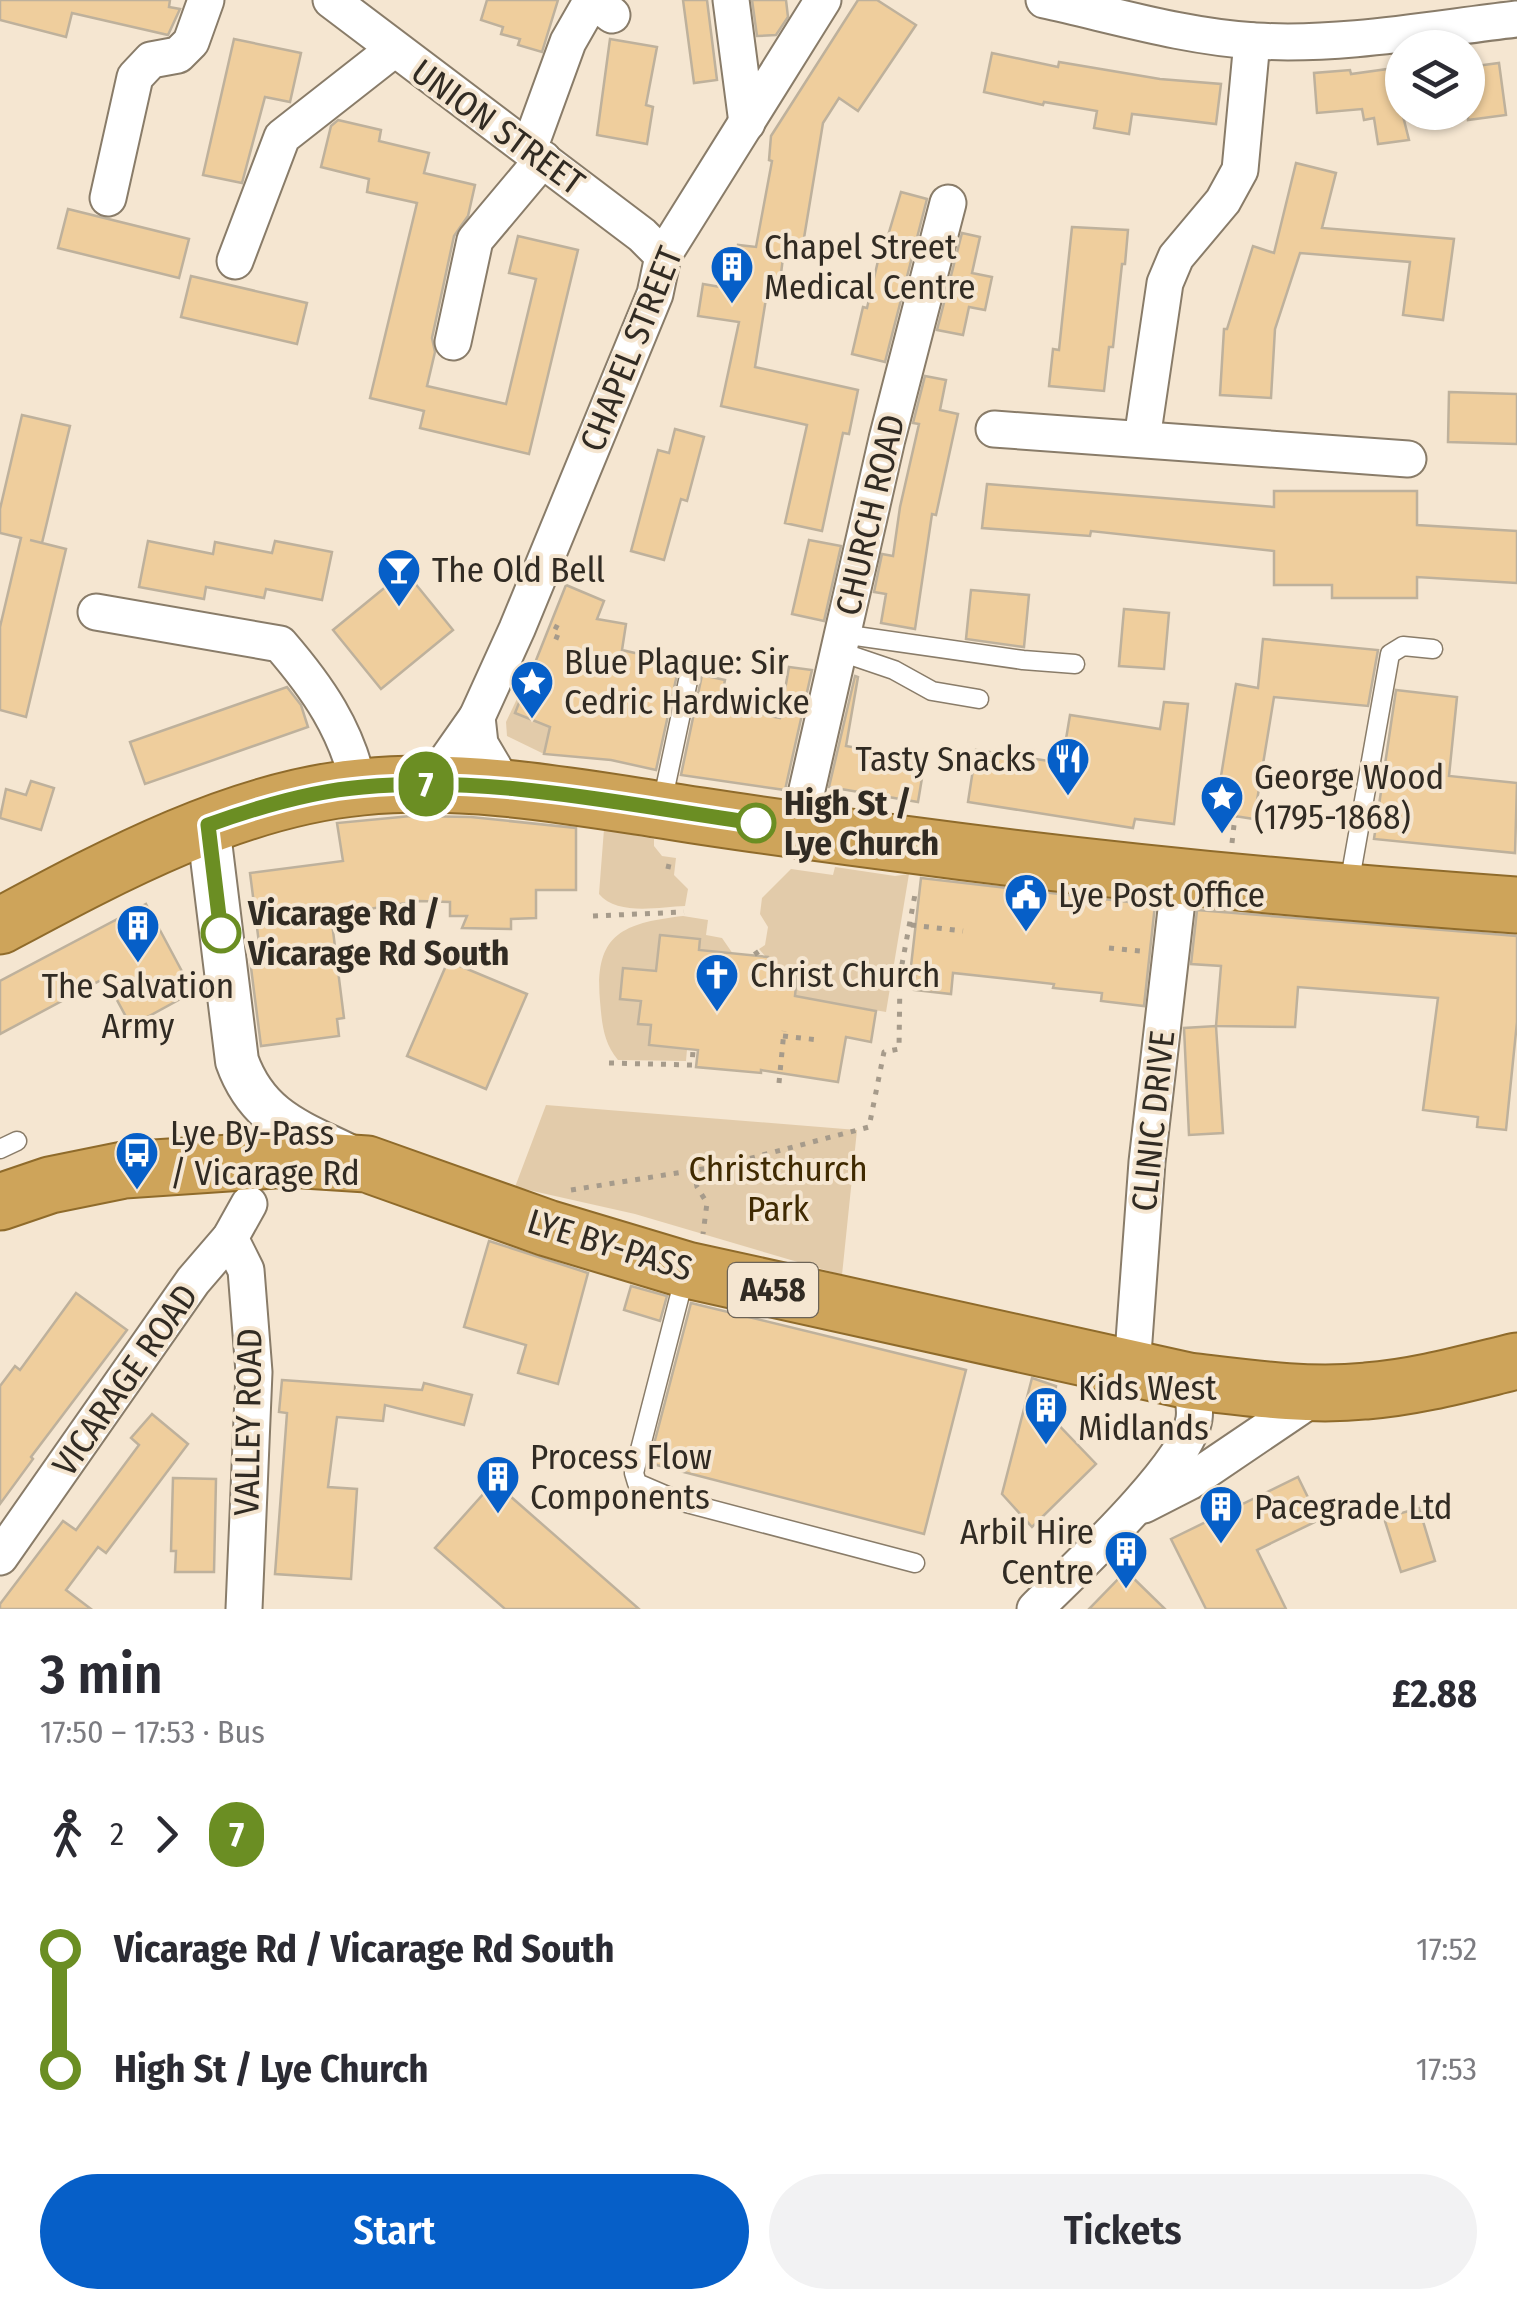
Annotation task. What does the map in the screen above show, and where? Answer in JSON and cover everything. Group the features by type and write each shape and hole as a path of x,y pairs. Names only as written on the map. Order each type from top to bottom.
{"highway":[{"path":"0,926 74,886 249,810 359,787 430,784 575,795 914,846 1348,893 1517,904"},
{"name":"LYE BY-PASS","path":"0,1202 124,1170 289,1159 367,1164 546,1228 694,1260 1189,1381 1319,1394 1418,1384 1517,1362"}],"street":[{"path":"108,198 135,77 151,60 178,56 191,42 206,0"},
{"name":"UNION STREET","path":"331,0 642,235 664,256"},
{"path":"453,342 475,240 536,154 568,42 592,0 612,15"},
{"path":"731,0 747,123"},
{"name":"CHAPEL STREET","path":"430,784 462,733 477,717 517,629 656,294 664,256 823,0"},
{"path":"1044,0 1252,41 1332,40 1517,19"},
{"path":"1142,439 1165,283 1176,257 1222,201 1240,170 1252,41"},
{"path":"236,261 282,137 393,50"},
{"name":"CHURCH ROAD","path":"798,829 887,439 948,203"},
{"path":"994,428 1408,459"},
{"path":"96,612 280,644 336,718 352,754 359,787"},
{"path":"477,717 480,744 506,788"},
{"path":"208,825 237,1061 244,1082 264,1109 280,1122 367,1164"},
{"name":"CLINIC DRIVE","path":"1132,1368 1147,1162 1180,875"},
{"name":"VICARAGE ROAD","path":"0,1557 194,1281 230,1238 250,1204"},
{"name":"VALLEY ROAD","path":"230,1238 246,1270 254,1372 244,1609"},
{"path":"1035,1609 1134,1510 1188,1438 1194,1421 1189,1381"},
{"path":"1134,1510 1189,1482 1319,1394"}],"lane":[{"path":"840,643 1075,664"},
{"path":"840,643 932,691 979,698"},
{"path":"1348,893 1390,654 1403,646 1433,649"},
{"path":"660,810 692,662"},
{"path":"694,1260 634,1473 637,1484 679,1500 916,1562"}],"path":[{"path":"666,866 675,868"},
{"path":"565,1191 694,1170 869,1127 884,1052 898,1049 900,974 917,885"},
{"path":"592,916 684,912"},
{"path":"910,924 963,931"},
{"path":"755,951 767,968"},
{"path":"779,1082 784,1033 819,1040"},
{"path":"609,1063 692,1066 693,1050"},
{"path":"694,1170 697,1187 707,1203 694,1260"}],"green space":[{"path":"525,682 515,712 550,727 544,754 507,736 506,722"},
{"path":"604,829 654,839 662,856 676,858 674,875 688,889 685,906 627,908 599,894"},
{"path":"835,867 895,876 909,874 886,1012 795,996 797,976 781,974 759,949 765,945 768,927 760,914 762,898 791,869 833,875"},
{"path":"683,916 708,920 706,935 722,938 733,954 698,966 700,940 660,935 656,971 623,968 620,999 641,1001 638,1024 651,1025 649,1045 687,1049 686,1061 618,1060 603,1025 599,978 602,960 617,936 629,928"},
{"name":"Christchurch Park","path":"546,1105 857,1130 842,1275 635,1214 515,1187"}],"building":[{"path":"0,0 170,0 169,7 180,9 168,35 72,13 66,37 0,20"},
{"path":"487,0 558,0 542,52 518,45 520,39 501,34 503,27 481,20"},
{"path":"683,0 707,0 717,80 694,83"},
{"path":"752,0 786,0 788,17 776,35 757,36"},
{"path":"858,0 877,0 916,25 858,111 839,98 823,123 803,244 785,241 780,282 769,280 755,367 858,390 849,434 843,433 822,531 785,523 807,425 721,406 739,322 698,316 703,284 732,289 738,245 756,247 772,161 771,136"},
{"path":"234,39 301,53 290,102 265,97 242,183 203,175"},
{"path":"610,39 657,47 646,105 653,107 647,144 597,135"},
{"path":"992,53 1058,67 1059,62 1160,79 1221,84 1216,124 1132,114 1129,134 1094,128 1097,111 1044,102 1043,105 984,92"},
{"path":"1499,63 1506,115 1485,118 1485,65"},
{"path":"1385,69 1385,130 1406,130 1409,140 1378,144 1374,118 1364,120 1362,109 1317,113 1314,73 1350,70 1351,74"},
{"path":"338,120 381,130 379,141 429,153 424,173 475,185 468,216 454,236 432,338 435,352 427,386 506,404 536,279 509,273 518,236 578,250 529,454 420,428 424,411 370,398 417,203 367,192 369,179 321,167 331,126"},
{"path":"1296,163 1336,173 1322,228 1454,239 1443,320 1403,315 1410,262 1300,253 1275,329 1271,398 1220,395 1224,329 1253,246 1274,253"},
{"path":"901,192 927,199 885,362 852,354 863,307 867,308 881,248 884,249"},
{"path":"68,209 189,239 179,278 58,248"},
{"path":"1072,227 1128,230 1104,391 1049,386 1053,349 1059,350"},
{"path":"962,233 980,237 972,273 992,277 985,310 969,307 963,335 937,330"},
{"path":"191,276 307,303 297,344 181,317"},
{"path":"925,376 946,380 940,410 958,414 936,515 932,514 915,629 881,623 886,594 874,592 882,554 893,556 919,424 913,423"},
{"path":"1449,392 1517,394 1517,444 1448,442"},
{"path":"22,415 70,426 42,543 66,549 26,717 0,710 0,627 21,538 0,533 0,509"},
{"path":"675,429 704,437 687,501 681,499 664,560 631,551 658,450 669,453"},
{"path":"987,484 1274,507 1274,491 1417,491 1417,525 1517,531 1517,583 1417,577 1417,598 1332,598 1332,585 1274,585 1274,551 1091,531 1090,536 982,528"},
{"path":"809,540 841,546 824,621 792,614"},
{"path":"148,541 213,554 215,542 272,553 275,541 332,552 322,600 266,589 264,598 206,587 204,599 139,587"},
{"path":"405,571 453,630 381,689 333,630"},
{"path":"566,585 604,601 597,619 626,624 622,650 670,661 668,668 678,670 656,770 611,760 544,754 550,727 515,713"},
{"path":"971,590 1029,595 1024,647 966,639"},
{"path":"1124,609 1169,613 1164,669 1119,666"},
{"path":"1263,639 1378,650 1368,706 1274,697 1254,819 1215,813 1236,684 1258,688"},
{"path":"789,667 812,670 785,790 681,775 702,675 725,680 720,706 780,718"},
{"path":"855,676 858,677 846,746 925,760 918,802 829,787"},
{"path":"287,687 301,705 308,727 145,784 130,742"},
{"path":"1396,690 1457,697 1449,776 1517,783 1515,853 1374,839"},
{"path":"1164,702 1188,704 1174,824 1135,819 1133,828 968,802 976,750 1062,763 1070,715 1160,729"},
{"path":"31,781 54,788 41,830 0,818 6,789 26,795"},
{"path":"411,816 471,817 576,828 576,890 536,890 536,918 511,919 511,929 462,928 467,916 450,916 450,902 419,901 331,915 344,1018 337,1019 339,1036 261,1046 248,944 259,943 250,873 343,861 337,823"},
{"path":"921,878 1155,905 1144,1006 1101,1001 1102,993 1053,988 1054,984 953,973 951,994 914,990 916,967 911,966"},
{"path":"146,904 193,992 131,1026 105,978 0,1034 0,981"},
{"path":"1197,910 1517,936 1517,1022 1506,1130 1477,1127 1478,1117 1423,1110 1438,998 1298,987 1295,1027 1216,1026 1221,966 1191,964"},
{"name":"Christ Church","path":"660,935 700,939 699,950 768,957 781,974 797,976 795,996 876,1011 871,1042 846,1037 838,1082 761,1070 696,1067 698,1050 649,1045 651,1025 638,1024 641,1001 620,999 623,968 656,971"},
{"path":"448,961 527,994 486,1089 407,1056"},
{"path":"1216,1026 1223,1133 1189,1135 1184,1028"},
{"path":"489,1241 588,1273 558,1384 518,1373 526,1345 464,1327"},
{"path":"631,1286 667,1296 660,1321 624,1310"},
{"path":"76,1293 127,1330 0,1504 0,1386 15,1366 20,1370"},
{"path":"691,1303 966,1370 924,1534 649,1463"},
{"name":"Kids West Midlands","path":"1032,1378 1056,1386 1051,1417 1096,1464 1032,1527 1002,1494"},
{"path":"282,1380 422,1390 424,1383 472,1395 464,1425 385,1405 383,1421 337,1417 328,1487 357,1489 351,1579 275,1574 287,1413 279,1412"},
{"path":"152,1414 188,1444 106,1553 98,1547 66,1590 91,1609 0,1609 63,1521 76,1530 139,1445 131,1438"},
{"name":"Pacegrade Ltd","path":"1298,1477 1319,1520 1257,1550 1286,1609 1206,1609 1171,1539"},
{"path":"173,1478 216,1479 214,1572 175,1572 176,1551 171,1551"},
{"name":"Process Flow Components","path":"494,1482 639,1609 505,1609 435,1548"},
{"path":"1419,1508 1435,1561 1401,1572 1384,1518"},
{"name":"Arbil Hire Centre","path":"1126,1571 1165,1609 1089,1609"}],"bus line":[{"name":"7","path":"221,933 208,825 249,810 359,787 430,784 506,788 756,823"}],"place":[{"name":"Chapel Street Medical Centre","path":"732,305"},
{"name":"The Old Bell","path":"399,608"},
{"name":"Blue Plaque: Sir Cedric Hardwicke","path":"532,720"},
{"name":"Tasty Snacks","path":"1068,797"},
{"name":"High St / Lye Church","path":"756,823"},
{"name":"George Wood (1795-1868)","path":"1222,835"},
{"name":"Vicarage Rd / Vicarage Rd South","path":"221,933"},
{"name":"Lye Post Office","path":"1026,933"},
{"name":"The Salvation Army","path":"138,964"},
{"name":"Christ Church","path":"717,1013"},
{"name":"Lye By-Pass / Vicarage Rd","path":"137,1191"},
{"name":"Kids West Midlands","path":"1046,1446"},
{"name":"Process Flow Components","path":"498,1515"},
{"name":"Pacegrade Ltd","path":"1221,1545"},
{"name":"Arbil Hire Centre","path":"1126,1590"}]}
